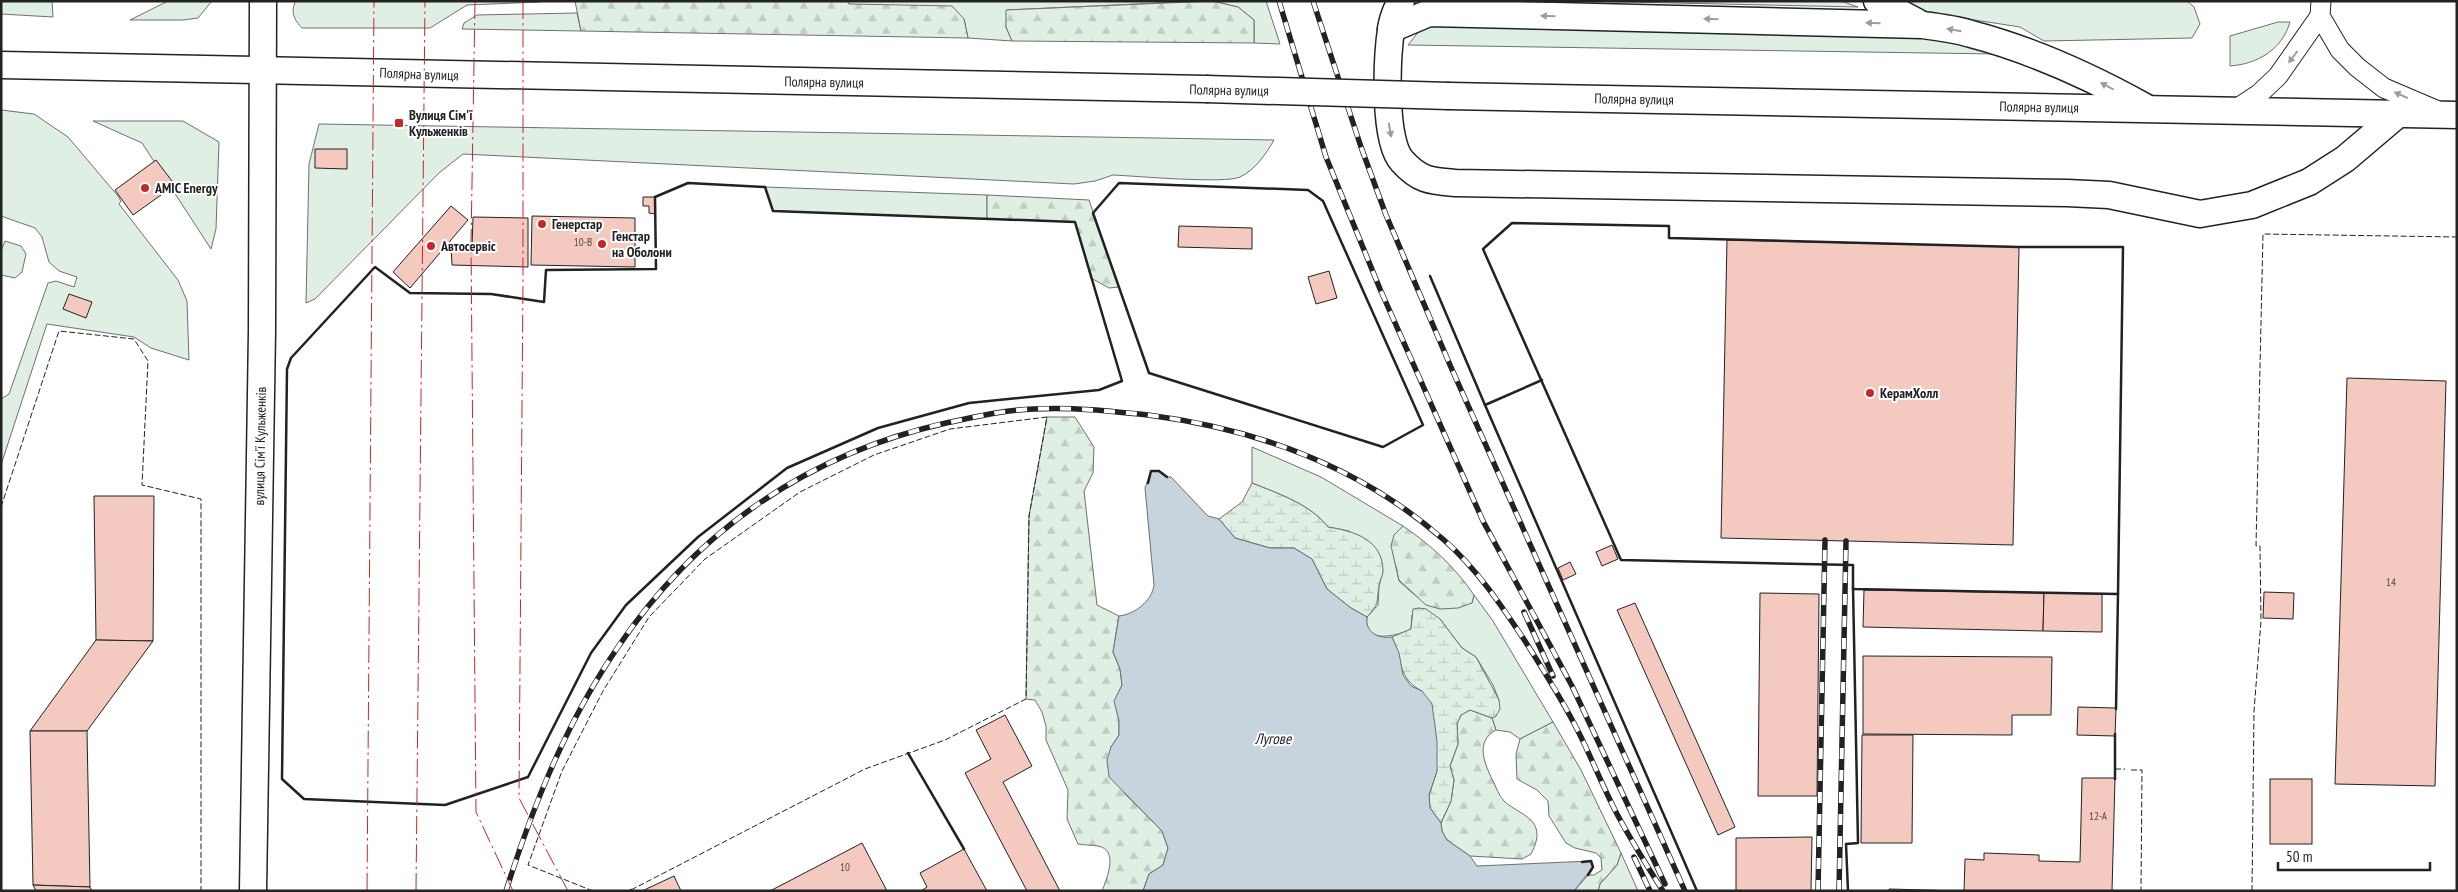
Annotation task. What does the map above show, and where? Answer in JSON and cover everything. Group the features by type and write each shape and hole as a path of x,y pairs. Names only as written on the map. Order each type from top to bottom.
{"main road":[{"name":"вулиця Сімʼї Кульженків","path":"253,891 262,332 263,1"},
{"path":"1401,1 1390,29 1388,118 1392,143 1401,160 1426,181 2067,193 2110,195 2200,214 2252,205 2309,182 2345,159 2398,114"},
{"path":"1878,1 1922,24"},
{"path":"1390,29 1429,13 1922,24 1970,33 2009,46 2102,82 2149,109"},
{"name":"Полярна вулиця","path":"1,65 2451,115"}],"street":[{"path":"2233,111 2259,94 2278,76 2321,9"},
{"path":"2321,9 2340,50 2357,67 2384,88 2451,115"}],"green space":[{"path":"1,1 52,1 53,17 1,14"},
{"path":"168,1 212,1 198,18 183,20 130,20"},
{"path":"296,1 540,2 467,5 430,28 302,28 294,15 293,8"},
{"path":"575,1 847,1 849,4 952,6 964,19 968,38 581,31"},
{"path":"847,1 1201,1 1007,10 1006,27 1012,41 968,38 964,19 848,4"},
{"path":"1212,1 1266,1 1280,44 1254,43 1254,20 1238,7"},
{"path":"1212,1 1238,7 1254,20 1254,43 1012,41 1006,27 1006,10"},
{"path":"1582,1 1841,1 1858,7"},
{"path":"1892,1 2187,1 2194,7 2200,24 2192,38 2044,41 2020,27 1923,12"},
{"path":"577,13 581,31 462,29 464,23 477,15"},
{"path":"2278,22 2290,22 2286,32 2275,48 2259,59 2230,66 2230,36"},
{"path":"1438,24 1919,34 1954,41 1995,54 1408,45 1420,30"},
{"path":"1,110 34,114 68,137 118,196 121,201 119,204 178,280 187,301 189,360 151,348 134,337 47,324 1,465 1,399 9,394 48,283 56,281 74,287 77,277 59,271 49,262 42,237 35,228 1,216"},
{"path":"93,121 183,121 219,142 216,229 211,249 142,143"},
{"path":"319,124 1274,140 1255,166 1240,177 1231,179 1199,180 1113,175 1095,181 1074,184 463,154 439,173 315,299 306,303 309,164"},
{"path":"765,187 987,195 987,219 773,211"},
{"path":"987,195 1089,200 1119,287 1109,288 1091,278 1075,222 987,219"},
{"path":"5,241 21,246 26,254 22,272 15,278 1,275 1,251"},
{"path":"1047,417 1075,417 1094,447 1093,473 1084,491 1097,605 1119,616 1113,652 1120,669 1122,685 1115,701 1119,721 1119,735 1111,747 1124,793 1162,831 1168,848 1163,865 1149,874 1143,891 1102,891 1110,865 1108,853 1098,846 1078,844 1067,819 1068,790 1046,740 1046,726 1042,712 1035,700 1026,699 1029,516"},
{"path":"1252,447 1321,477 1403,526 1394,535 1394,557 1399,581 1417,597 1472,603 1474,595 1493,621 1553,722 1520,739 1510,732 1496,730 1492,718 1496,716 1499,700 1493,685 1476,657 1462,648 1440,619 1412,615 1411,629 1405,632 1382,636 1370,632 1367,626 1367,617 1378,605 1379,586 1383,571 1349,531 1328,527 1321,519 1303,506 1252,483"},
{"path":"1252,483 1303,506 1321,519 1328,527 1356,534 1372,544 1382,560 1383,571 1379,584 1377,603 1367,617 1351,608 1327,589 1312,559 1294,548 1270,548 1235,538 1219,519 1242,502"},
{"path":"1403,526 1433,549 1451,566 1474,595 1472,603 1458,608 1440,609 1426,605 1399,580 1391,546 1394,535"},
{"path":"1413,609 1426,609 1440,619 1462,648 1476,657 1499,700 1500,709 1496,716 1492,718 1470,710 1461,715 1457,724 1458,744 1450,766 1454,780 1451,801 1441,823 1430,808 1429,795 1437,771 1422,691 1409,681 1405,674 1392,637 1411,629"},
{"path":"1470,710 1492,718 1496,730 1485,740 1483,753 1484,760 1499,794 1507,804 1532,821 1536,828 1537,839 1533,850 1531,854 1522,859 1470,856 1447,840 1442,831 1441,823 1451,801 1454,780 1450,766 1458,744 1457,724 1461,715"},
{"path":"1553,722 1581,770 1621,853 1617,865 1600,884 1598,891 1574,891 1588,875 1594,875 1602,870 1601,858 1596,853 1575,848 1566,843 1549,816 1548,801 1537,790 1517,779 1516,754 1520,739"},
{"path":"1621,853 1638,891 1598,891 1600,884 1617,865"}],"water":[{"name":"Лугове","path":"1151,471 1159,471 1167,477 1171,477 1208,516 1219,519 1235,538 1270,548 1294,548 1312,559 1327,589 1351,608 1367,617 1368,627 1374,634 1382,637 1392,637 1399,653 1403,675 1411,686 1422,691 1432,704 1437,741 1437,771 1429,795 1430,808 1441,823 1442,831 1447,840 1470,856 1477,866 1591,861 1593,867 1574,891 1143,891 1149,874 1163,865 1168,848 1162,831 1109,777 1107,760 1111,747 1119,735 1119,721 1114,701 1122,685 1120,669 1113,652 1119,616 1131,613 1142,606 1153,591 1154,585 1145,488"}],"building":[{"path":"315,149 347,149 347,169 315,168"},
{"name":"AMIC Energy","path":"156,160 175,185 133,215 115,190"},
{"path":"643,197 655,197 655,214 649,213 649,206 643,206"},
{"name":"Автосервіс","path":"451,206 468,220 410,288 393,272"},
{"path":"532,216 635,218 635,267 531,265"},
{"path":"473,217 528,218 528,267 452,265 451,247 472,247"},
{"path":"1179,226 1252,228 1252,249 1178,247"},
{"name":"КерамХолл","path":"1727,240 2019,247 2013,545 1721,538"},
{"path":"1329,271 1337,298 1316,304 1308,277"},
{"path":"69,294 92,302 86,318 63,309"},
{"path":"2347,378 2446,381 2435,786 2335,784"},
{"path":"94,496 154,496 153,641 96,640"},
{"path":"1612,545 1618,559 1602,566 1596,552"},
{"path":"1570,562 1576,574 1563,580 1558,568"},
{"path":"1864,590 2044,593 2043,631 1863,627"},
{"path":"2264,592 2294,593 2293,619 2263,618"},
{"path":"1760,593 1819,594 1817,796 1758,796"},
{"path":"2044,593 2102,594 2102,632 2043,631"},
{"path":"1635,603 1735,827 1718,835 1617,610"},
{"path":"96,640 153,641 87,731 30,731"},
{"path":"1863,656 2052,657 2051,715 2012,715 2012,735 1863,734"},
{"path":"2078,707 2116,708 2115,736 2077,735"},
{"path":"1005,715 1032,766 1003,782 1060,891 1027,891 965,773 991,759 976,730"},
{"path":"30,731 87,731 90,887 33,885"},
{"path":"1862,735 1913,735 1912,843 1861,843"},
{"path":"2082,778 2115,778 2112,891 1964,891 1965,859 1984,860 1984,853 2039,855 2039,861 2080,862"},
{"path":"2270,779 2312,779 2312,844 2270,844"},
{"path":"1812,837 1811,891 1736,891 1736,838"},
{"path":"862,843 887,891 770,891"},
{"path":"964,849 987,891 921,891 927,887 920,873"},
{"path":"674,876 681,891 642,891"},
{"path":"33,885 90,887 92,891 36,891"},
{"path":"1889,889 1961,891 1889,891"}],"railway":[{"path":"1279,1 1326,157 1380,289 1483,521 1572,686 1665,884"},
{"path":"1313,1 1361,147 1386,215 1450,365 1685,891"},
{"path":"506,891 516,859 553,764 567,734 600,675 649,605 683,567 720,533 760,503 802,477 848,455 896,437 946,423 1001,412 1048,409 1091,410 1148,415 1189,421 1268,441 1306,455 1343,472 1412,514 1456,551 1478,575 1525,641 1566,709 1617,814 1663,891"},
{"path":"1818,891 1825,540"},
{"path":"1839,891 1846,541"},
{"path":"1524,612 1553,676"},
{"path":"1634,857 1650,891"}],"fence":[{"path":"2252,891 2254,711 2261,621 2260,546 2256,546 2263,234 2457,237"},
{"path":"1,507 59,331 134,339 148,361 142,485 201,499 201,891"},
{"path":"593,891 528,865 562,771 603,691 649,617 705,559 800,492 874,455 950,429 1047,417 1029,516 1026,699 945,740 865,769 629,891"},
{"path":"2115,769 2125,769"},
{"path":"2131,770 2142,770 2141,891"}],"wall":[{"path":"688,183 765,187 773,211 1075,222 1122,381 1099,390 969,403 878,428 787,468 698,537 626,605 591,653 528,777 445,805 304,799 282,779 287,369 291,358 375,267 410,293 491,294 544,302 546,270 656,269 655,197 688,183"},
{"path":"1119,183 1308,190 1323,201 1423,425 1383,447 1149,373 1093,213 1119,183"},
{"path":"1512,223 1669,226 1669,238 2019,247 2123,247 2118,594 1853,589 1853,565 1621,560 1483,249 1512,223"},
{"path":"1430,276 1485,405"},
{"path":"1542,380 1485,405 1697,891"},
{"path":"1148,483 1151,471 1159,471 1167,477"},
{"path":"1848,891 1846,844 1858,843 1853,587"},
{"path":"2116,709 2118,594"},
{"path":"2115,734 2115,779"},
{"path":"908,753 964,849"},
{"path":"1582,862 1591,861 1593,867 1588,875"}],"power":[{"path":"367,891 374,1"},
{"path":"416,891 425,1"},
{"path":"475,1 471,245 476,812 513,891"},
{"path":"523,1 519,798 568,891"}],"place":[{"name":"Вулиця Сім'ї Кульженків","path":"399,123"},
{"name":"AMIC Energy","path":"145,188"},
{"name":"Генерстар","path":"542,224"},
{"name":"Генстар на Оболони","path":"602,244"},
{"name":"Автосервіс","path":"431,246"},
{"name":"КерамХолл","path":"1870,393"}]}
